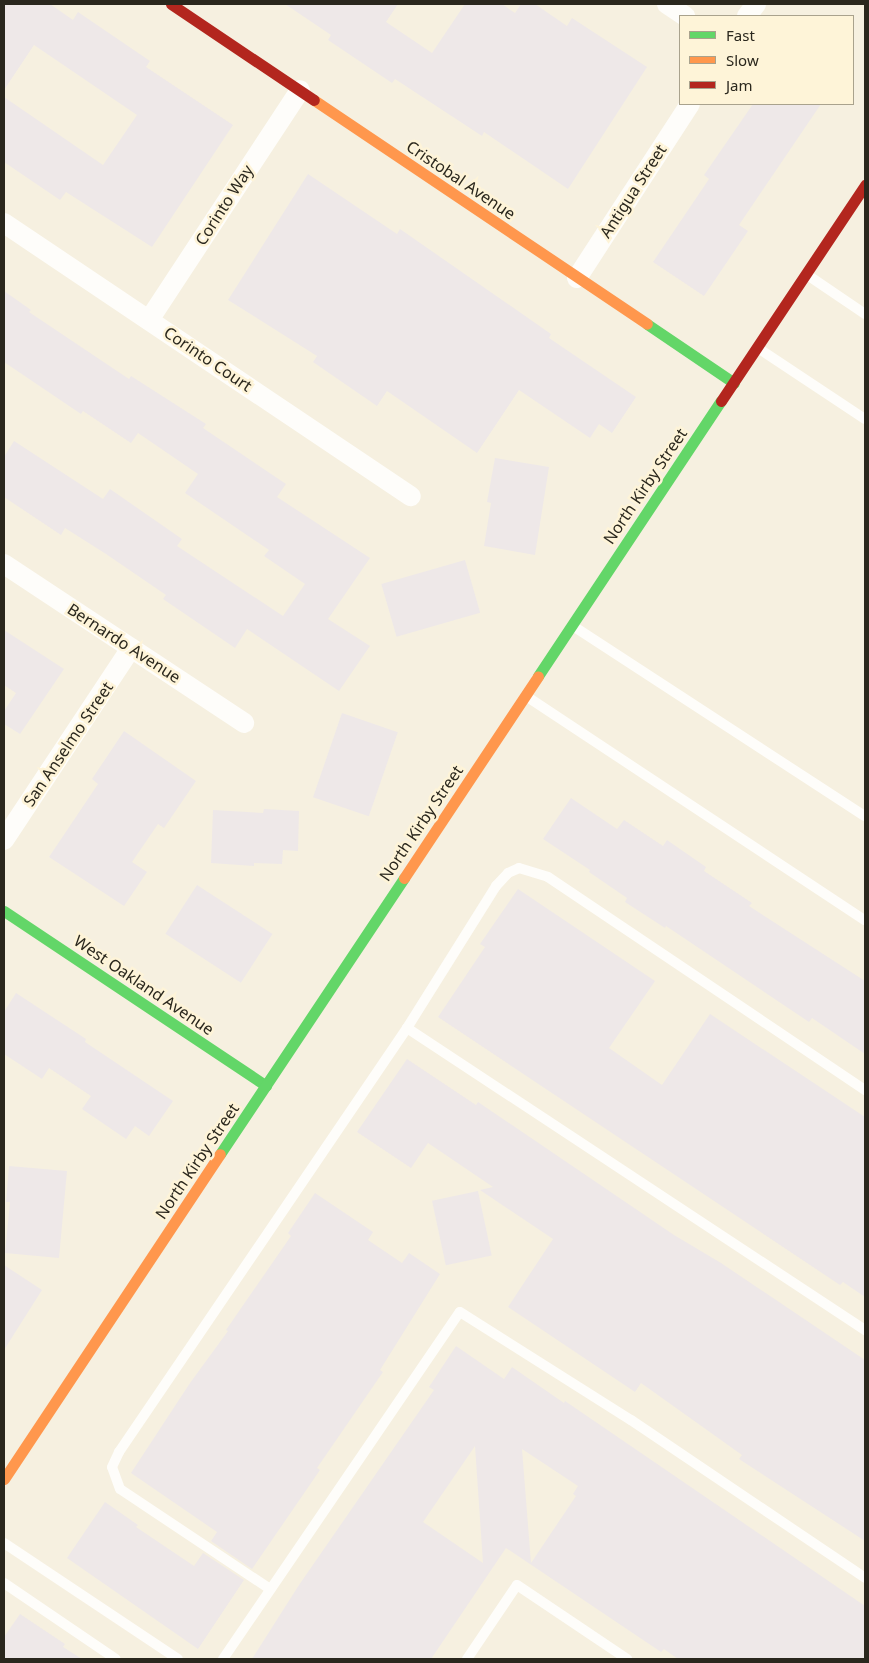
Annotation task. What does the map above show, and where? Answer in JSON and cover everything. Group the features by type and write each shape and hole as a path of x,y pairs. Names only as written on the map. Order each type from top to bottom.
{"street":[{"name":"Cristobal Avenue","path":"171,4 734,383"},
{"path":"666,4 683,15"},
{"path":"748,15 756,4"},
{"name":"Corinto Way","path":"149,320 300,90"},
{"name":"Antigua Street","path":"577,278 689,105"},
{"name":"North Kirby Street","path":"4,1479 865,186"},
{"name":"Corinto Court","path":"4,223 411,496"},
{"name":"Bernardo Avenue","path":"4,564 244,723"},
{"name":"San Anselmo Street","path":"4,840 131,648"},
{"name":"West Oakland Avenue","path":"4,911 266,1086"}],"lane":[{"path":"806,274 865,314"},
{"path":"758,348 865,419"},
{"path":"572,626 865,816"},
{"path":"525,695 865,920"},
{"path":"270,1589 120,1489 112,1467 119,1452 407,1028 496,886 508,873 519,868 534,871 548,877 865,1090"},
{"path":"407,1028 865,1330"},
{"path":"224,1659 460,1312 631,1420 865,1578"},
{"path":"4,1543 178,1659"},
{"path":"4,1583 116,1659"},
{"path":"467,1659 517,1585 627,1659"}],"building":[{"path":"4,4 50,4 73,20 78,12 150,61 146,67 233,125 152,247 66,192 60,200 4,162 4,97 103,165 137,115 34,45 4,90"},
{"path":"285,4 398,4 386,22 432,53 465,4 502,4 515,13 521,4 535,4 567,26 572,18 647,67 568,189 484,132 482,136 395,79 392,83 328,40 331,35"},
{"path":"752,105 820,105 739,225 748,231 704,296 653,262 709,179 704,175"},
{"path":"308,174 397,234 400,229 551,334 549,338 636,397 612,433 599,424 590,438 519,390 477,453 387,391 377,406 313,362 317,356 228,300"},
{"path":"4,291 31,310 29,312 129,379 131,376 206,424 203,428 286,484 277,497 370,558 328,619 370,646 339,691 247,629 235,648 163,599 166,595 106,554 65,528 61,535 4,497 4,457 14,441 103,499 110,489 182,539 177,546 283,616 305,584 264,556 269,550 185,493 198,474 138,433 131,443 83,411 81,414 4,362"},
{"path":"495,458 549,467 535,555 484,546 491,503 487,502"},
{"path":"465,560 480,613 397,637 381,584"},
{"path":"4,630 64,669 20,734 4,724 4,711 16,693 4,685"},
{"path":"342,713 398,732 369,816 313,797"},
{"path":"124,731 196,781 164,828 158,824 132,862 147,872 124,906 49,857 98,784 92,779"},
{"path":"571,798 617,829 624,820 663,846 667,840 706,867 704,871 752,903 749,906 865,981 865,1054 812,1018 809,1022 666,926 665,928 625,902 627,898 589,872 590,870 543,839"},
{"path":"264,809 299,811 298,851 283,850 282,864 254,863 254,866 211,863 213,810 263,813"},
{"path":"197,885 272,934 241,983 165,934"},
{"path":"518,889 655,981 609,1048 662,1085 710,1014 865,1117 865,1297 843,1282 840,1285 438,1017 485,947 480,944"},
{"path":"16,993 86,1039 85,1042 173,1101 149,1136 135,1126 126,1139 82,1109 91,1096 49,1068 42,1079 4,1054 4,1012"},
{"path":"407,1059 476,1105 478,1102 674,1235 721,1263 865,1360 865,1541 739,1459 742,1455 641,1383 635,1392 508,1307 553,1239 480,1190 493,1187 428,1143 411,1168 357,1132"},
{"path":"9,1166 67,1171 59,1258 5,1253 10,1202 6,1202"},
{"path":"478,1191 492,1256 446,1265 432,1201"},
{"path":"315,1193 373,1232 368,1240 402,1263 409,1253 440,1274 380,1370 383,1372 317,1468 320,1470 252,1569 211,1541 217,1532 131,1473 291,1236 288,1233"},
{"path":"4,1265 42,1290 4,1350"},
{"path":"456,1346 504,1379 512,1367 564,1403 565,1401 865,1606 865,1659 678,1659 664,1649 661,1652 506,1548 431,1659 252,1659 299,1585 434,1390 429,1387","holes":["475,1446 483,1563 423,1522","522,1449 578,1486 573,1494 576,1496 531,1563"]},
{"path":"105,1502 138,1525 136,1527 194,1566 203,1553 244,1580 198,1649 67,1558"},
{"path":"20,1614 65,1644 63,1647 82,1659 4,1659 4,1637"}],"traffic: fast":[{"path":"647,324 734,383"},
{"path":"538,676 721,401"},
{"path":"220,1154 404,878"},
{"path":"4,911 266,1086"}],"traffic: slow":[{"path":"314,100 647,324"},
{"path":"404,878 538,676"},
{"path":"4,1479 220,1154"}],"traffic: jam":[{"path":"171,4 314,100"},
{"path":"721,401 865,185"}]}
